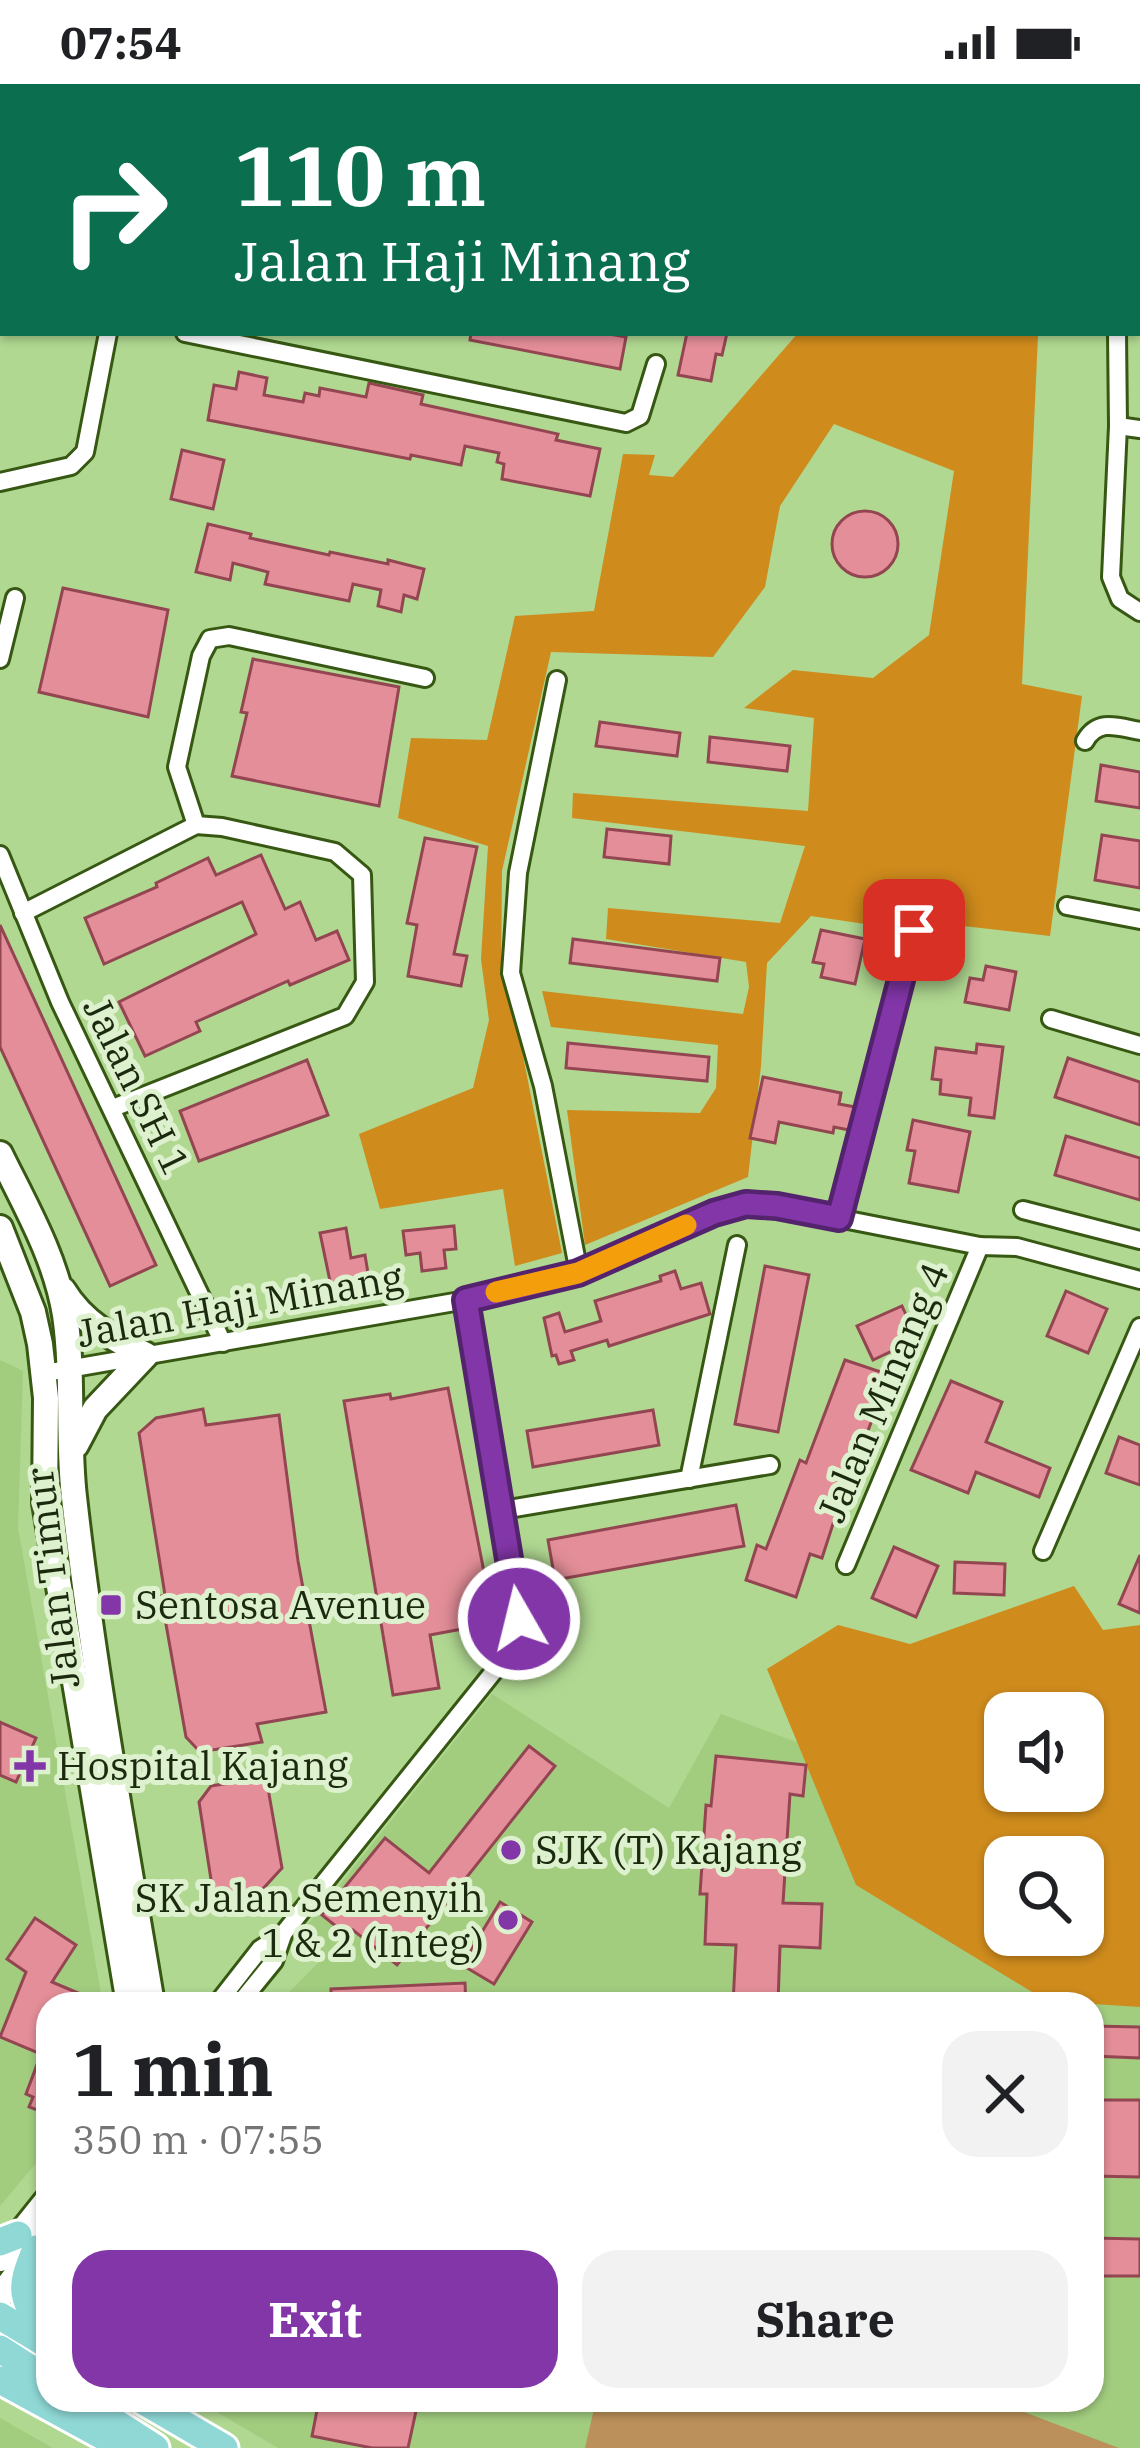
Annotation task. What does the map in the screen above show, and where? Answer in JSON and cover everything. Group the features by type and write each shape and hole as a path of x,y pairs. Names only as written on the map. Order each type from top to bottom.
{"main road":[{"name":"Jalan Timur","path":"0,1154 58,1282 71,1367 74,1494 114,1781 153,1992"},
{"name":"Jalan Timur","path":"0,1228 33,1312 45,1373 45,1503 127,1992"},
{"path":"58,1282 77,1313 109,1337 146,1355 95,1409 73,1452"},
{"path":"0,2259 26,2240"},
{"path":"0,2296 26,2240"},
{"path":"26,2240 23,2297 36,2317"},
{"path":"0,2316 36,2338"},
{"path":"0,2349 36,2372"},
{"path":"0,2380 36,2400"},
{"path":"58,2412 124,2448"},
{"path":"99,2412 155,2448"},
{"path":"162,2412 224,2448"}],"street":[{"path":"5,481 71,466 85,452 107,336"},
{"path":"200,336 626,423 640,416 656,364"},
{"path":"1117,336 1111,577 1120,599 1140,612"},
{"path":"1118,425 1140,429"},
{"path":"0,659 15,598"},
{"path":"196,825 177,766 201,656 210,639 229,636 425,678"},
{"path":"557,680 518,873 511,973 543,1086 578,1273"},
{"path":"1085,741 1091,730 1104,725 1140,731"},
{"path":"22,913 196,825 335,852 362,875 364,982 345,1016 113,1108"},
{"name":"Jalan SH 1","path":"0,855 60,1002 224,1342"},
{"path":"1067,906 1140,920"},
{"path":"839,1218 914,930"},
{"path":"1051,1018 1140,1046"},
{"name":"Jalan Haji Minang","path":"45,1373 466,1300 578,1273 714,1213 746,1204 980,1246 1017,1246 1140,1280"},
{"path":"1023,1210 1140,1240"},
{"path":"689,1479 737,1245"},
{"name":"Jalan Minang 4","path":"846,1564 980,1246"},
{"path":"226,1992 260,1949 283,1934 506,1655 519,1619 466,1300"},
{"path":"1043,1551 1140,1327"},
{"path":"502,1510 770,1466"},
{"path":"249,1992 274,1961 283,1934"}],"shaded area":[{"path":"795,336 1038,336 1022,684 1082,696 1050,936 937,923 899,929 811,916 767,963 748,1177 585,1245 567,1110 700,1113 716,1088 718,1045 551,1027 542,991 743,1014 749,987 746,962 606,939 608,908 780,923 805,846 572,818 573,793 808,811 814,718 744,708 793,670 873,678 929,635 954,471 834,424 780,506 765,587 713,657 551,652 502,871 501,969 562,1253 515,1266 503,1189 380,1209 359,1134 473,1088 489,1020 481,959 488,846 398,818 411,738 487,740 515,616 594,611 623,454 655,455 649,475 673,477"},
{"name":"Hospital Kajang","path":"0,1360 23,1371 18,1528 101,1992 36,1992 36,2163 0,2206"},
{"path":"1074,1586 1103,1630 1140,1625 1140,2007 1104,2005 1104,1992 1032,1992 856,1885 767,1669 838,1625 910,1644"},
{"path":"492,1694 669,1808 721,1714 1051,1836 984,1836 984,1956 1104,1956 1104,1856 1140,1869 1140,2448 278,2448 216,2412 1104,2412 1104,1992 289,1992 323,1958 298,1937"},
{"path":"593,2412 1024,2412 1119,2448 585,2448"},
{"path":"0,2418 53,2448 0,2448"}],"building":[{"path":"471,336 626,337 620,369 470,340"},
{"path":"686,336 726,336 722,355 716,354 711,381 678,375"},
{"path":"239,372 267,378 264,395 303,402 305,393 319,396 320,388 366,397 369,383 423,395 421,404 558,434 556,440 600,449 590,496 502,479 504,464 497,462 499,453 465,446 461,465 208,420 214,385 236,389"},
{"path":"182,450 224,460 213,509 171,499"},
{"path":"865,511 889,520 898,544 889,568 865,577 841,568 832,544 841,520"},
{"path":"208,524 329,555 388,564 388,560 424,569 417,599 404,595 401,612 378,606 381,590 353,584 349,601 265,584 268,572 233,563 230,580 196,572"},
{"path":"63,588 168,610 148,717 39,692"},
{"path":"253,659 399,687 379,806 232,776 247,713 241,712"},
{"path":"600,722 680,733 677,756 596,746"},
{"path":"710,737 790,746 787,771 708,762"},
{"path":"1101,765 1140,772 1140,808 1096,801"},
{"path":"607,829 671,836 669,864 604,857"},
{"path":"1102,835 1140,841 1140,888 1095,880"},
{"path":"425,838 477,847 454,954 467,956 461,986 408,976 417,925 407,923"},
{"path":"261,855 285,909 300,902 316,940 337,931 349,960 196,1022 200,1031 145,1056 119,1002 256,934 242,902 104,964 85,918 157,887 156,883 208,858 216,875"},
{"path":"0,925 156,1265 110,1286 0,1047"},
{"path":"821,930 865,939 855,984 821,977 824,964 813,962"},
{"path":"573,939 720,958 717,981 570,963"},
{"path":"986,966 1016,972 1009,1010 965,1002 970,978 983,980"},
{"path":"568,1043 709,1057 707,1081 566,1068"},
{"path":"977,1044 1003,1047 994,1118 969,1115 971,1098 940,1094 941,1080 932,1079 936,1048 976,1053"},
{"path":"1068,1058 1140,1082 1140,1125 1055,1097"},
{"path":"307,1060 328,1115 199,1161 180,1111"},
{"path":"763,1077 841,1093 839,1104 855,1107 849,1130 834,1127 833,1133 779,1122 775,1143 750,1138"},
{"path":"913,1120 970,1132 958,1192 909,1183 915,1151 907,1150"},
{"path":"1066,1136 1140,1158 1140,1200 1055,1175"},
{"path":"454,1226 456,1249 444,1250 446,1268 422,1271 420,1253 406,1255 403,1231"},
{"path":"346,1228 351,1258 365,1255 369,1279 331,1286 320,1233"},
{"path":"765,1266 809,1275 778,1432 735,1424"},
{"path":"675,1271 681,1289 701,1283 710,1314 609,1346 607,1340 571,1351 574,1360 559,1364 556,1355 552,1356 544,1318 559,1313 565,1332 601,1321 595,1301 661,1281 660,1276"},
{"path":"1066,1291 1107,1309 1088,1353 1047,1336"},
{"path":"902,1306 917,1339 873,1360 857,1326"},
{"path":"845,1360 887,1374 887,1380 854,1459 822,1558 810,1554 796,1597 746,1580 757,1545 766,1549 800,1460 806,1463"},
{"path":"951,1381 1002,1402 986,1442 1050,1468 1039,1497 976,1472 968,1493 911,1470"},
{"path":"448,1388 494,1623 430,1635 439,1688 393,1695 344,1401 390,1394 391,1399"},
{"path":"203,1409 206,1425 279,1415 298,1561 326,1712 257,1724 262,1742 200,1752 186,1737 139,1433 156,1418"},
{"path":"653,1410 659,1445 533,1467 527,1431"},
{"path":"1119,1437 1140,1445 1140,1485 1106,1473"},
{"path":"736,1505 744,1546 555,1580 548,1540"},
{"path":"894,1547 938,1566 916,1617 872,1598"},
{"path":"1140,1555 1140,1613 1119,1604"},
{"path":"955,1562 1005,1564 1004,1595 954,1593"},
{"path":"0,1722 36,1738 16,1782 0,1775"},
{"path":"529,1746 555,1766 397,1965 353,1930 348,1936 322,1915 385,1838 429,1873"},
{"path":"716,1756 806,1765 803,1796 790,1794 783,1903 822,1904 820,1948 780,1946 778,1992 734,1992 736,1945 705,1944 707,1894 700,1894 706,1805 711,1806"},
{"path":"266,1777 282,1868 248,1905 216,1912 199,1802 211,1786"},
{"path":"500,1902 532,1922 494,1984 462,1965"},
{"path":"35,1918 76,1945 52,1982 76,1992 36,1992 36,2052 0,2037 26,1972 7,1959"},
{"path":"465,1983 465,1992 331,1992"},
{"path":"1104,2026 1140,2027 1140,2058 1104,2056"},
{"path":"36,2067 36,2110 29,2107 33,2097 26,2094"},
{"path":"1104,2100 1140,2100 1140,2177 1104,2176"},
{"path":"1104,2238 1140,2239 1140,2276 1104,2276"},
{"path":"317,2412 416,2412 408,2448 372,2448 312,2436"}],"slow traffic":[{"path":"496,1292 578,1273 686,1225"}],"place":[{"name":"Sentosa Avenue","path":"111,1605"},
{"name":"Hospital Kajang","path":"30,1766"},
{"name":"SJK (T) Kajang","path":"511,1850"},
{"name":"SK Jalan Semenyih 1 & 2 (Integ)","path":"508,1920"}],"route":[{"path":"519,1619 466,1300 578,1273 714,1213 746,1204 839,1218 914,930"}]}
